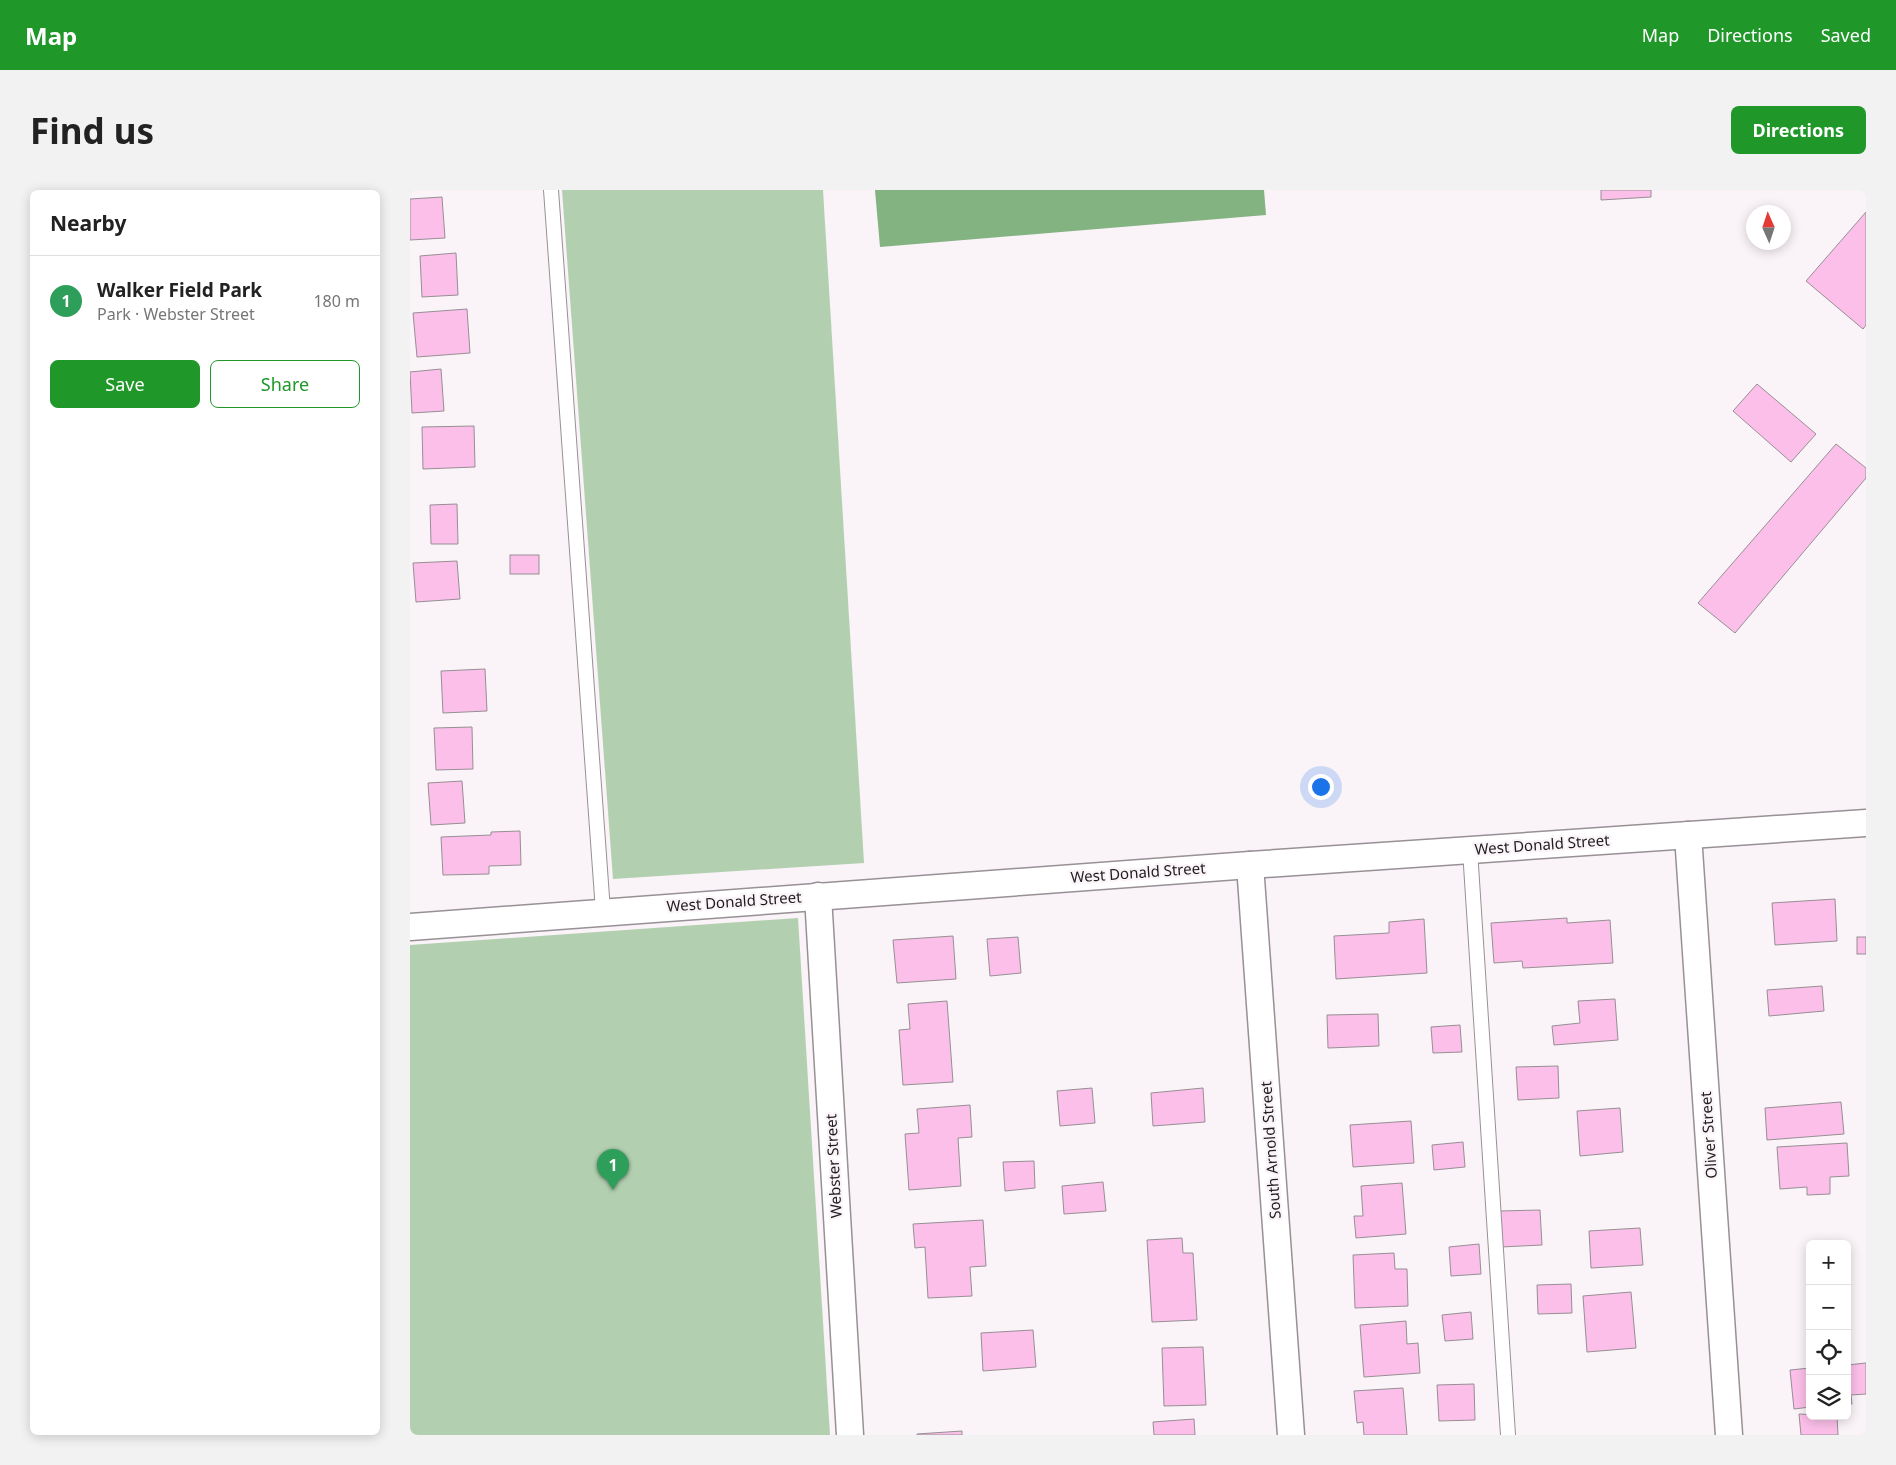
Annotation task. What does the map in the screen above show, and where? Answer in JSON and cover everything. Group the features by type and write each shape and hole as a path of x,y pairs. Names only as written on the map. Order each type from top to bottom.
{"street":[{"name":"West Donald Street","path":"410,927 603,911 1866,823"},
{"name":"Oliver Street","path":"1688,835 1729,1435"},
{"name":"South Arnold Street","path":"1250,865 1291,1435"},
{"name":"Webster Street","path":"818,896 850,1435"}],"lane":[{"path":"550,190 603,911"},
{"path":"1470,850 1508,1435"}],"shaded area":[{"path":"562,190 823,190 864,863 613,879"},
{"path":"875,190 1264,190 1266,215 880,247"},
{"path":"798,918 830,1435 410,1435 410,945"}],"building":[{"path":"1601,190 1651,190 1651,197 1601,200"},
{"path":"442,197 445,238 410,240 410,199"},
{"path":"1866,212 1866,325 1863,329 1806,281"},
{"path":"456,253 458,295 422,297 420,256"},
{"path":"467,309 470,353 417,357 413,313"},
{"path":"441,369 444,411 412,413 410,372"},
{"path":"1757,384 1816,434 1791,462 1733,411"},
{"path":"474,426 475,467 423,469 422,427"},
{"path":"1836,444 1866,468 1866,478 1735,633 1698,603"},
{"path":"457,504 458,544 431,544 430,505"},
{"path":"510,555 539,555 539,574 510,574"},
{"path":"457,561 460,599 416,602 413,563"},
{"path":"485,669 487,711 443,713 441,671"},
{"path":"472,727 473,769 436,770 434,728"},
{"path":"462,781 465,823 431,825 428,783"},
{"path":"520,831 521,865 489,866 489,874 443,875 441,837 491,835 491,832"},
{"path":"1835,899 1837,941 1775,945 1772,903"},
{"path":"1567,918 1567,923 1610,920 1613,963 1523,968 1522,961 1494,963 1491,923"},
{"path":"1424,919 1427,973 1336,979 1334,936 1389,933 1389,922"},
{"path":"953,936 956,979 897,983 893,940"},
{"path":"1018,937 1021,973 990,976 987,939"},
{"path":"1857,937 1866,937 1866,954 1857,954"},
{"path":"1822,986 1824,1011 1769,1016 1767,990"},
{"path":"1615,999 1618,1040 1554,1045 1552,1026 1580,1023 1578,1001"},
{"path":"947,1001 953,1082 903,1085 899,1030 910,1029 908,1004"},
{"path":"1378,1014 1379,1046 1328,1048 1327,1015"},
{"path":"1460,1025 1462,1052 1433,1053 1431,1027"},
{"path":"1558,1066 1559,1098 1518,1100 1516,1067"},
{"path":"1092,1088 1095,1123 1060,1126 1057,1091"},
{"path":"1203,1088 1205,1122 1153,1126 1151,1093"},
{"path":"1841,1102 1844,1134 1767,1140 1765,1108"},
{"path":"970,1105 972,1137 958,1138 961,1186 909,1190 905,1134 919,1133 917,1109"},
{"path":"1620,1108 1623,1152 1580,1156 1577,1111"},
{"path":"1411,1121 1414,1163 1353,1167 1350,1125"},
{"path":"1463,1142 1465,1167 1434,1170 1432,1145"},
{"path":"1847,1143 1849,1176 1830,1177 1830,1194 1807,1195 1807,1187 1780,1189 1777,1147"},
{"path":"1034,1161 1035,1188 1005,1191 1003,1162"},
{"path":"1103,1182 1106,1211 1064,1214 1062,1186"},
{"path":"1402,1183 1406,1234 1356,1238 1354,1216 1363,1216 1361,1186"},
{"path":"1540,1210 1542,1245 1501,1247 1500,1211"},
{"path":"983,1220 986,1266 970,1267 972,1296 928,1298 925,1247 915,1248 913,1224"},
{"path":"1640,1228 1643,1265 1591,1268 1589,1231"},
{"path":"1182,1238 1183,1253 1193,1253 1197,1320 1152,1322 1147,1240"},
{"path":"1479,1244 1481,1274 1451,1276 1449,1247"},
{"path":"1394,1253 1395,1269 1407,1269 1408,1306 1355,1308 1353,1255"},
{"path":"1571,1284 1572,1313 1538,1314 1537,1285"},
{"path":"1631,1292 1636,1348 1587,1352 1583,1296"},
{"path":"1471,1312 1473,1339 1445,1341 1442,1315"},
{"path":"1406,1321 1407,1344 1418,1343 1420,1373 1364,1377 1360,1325"},
{"path":"1033,1330 1036,1367 983,1371 981,1333"},
{"path":"1203,1347 1206,1405 1164,1406 1162,1348"},
{"path":"1866,1363 1866,1394 1851,1395 1851,1365"},
{"path":"1806,1368 1806,1408 1794,1409 1790,1370"},
{"path":"1474,1384 1475,1420 1439,1421 1437,1385"},
{"path":"1403,1388 1407,1435 1364,1435 1363,1422 1357,1423 1354,1391"},
{"path":"1799,1414 1806,1414 1806,1420 1837,1420 1838,1435 1801,1435"},
{"path":"1194,1419 1195,1435 1154,1435 1153,1422"},
{"path":"962,1431 962,1435 917,1435 917,1434"}],"place":[{"name":"Walker Field Park","path":"613,1190"}]}
